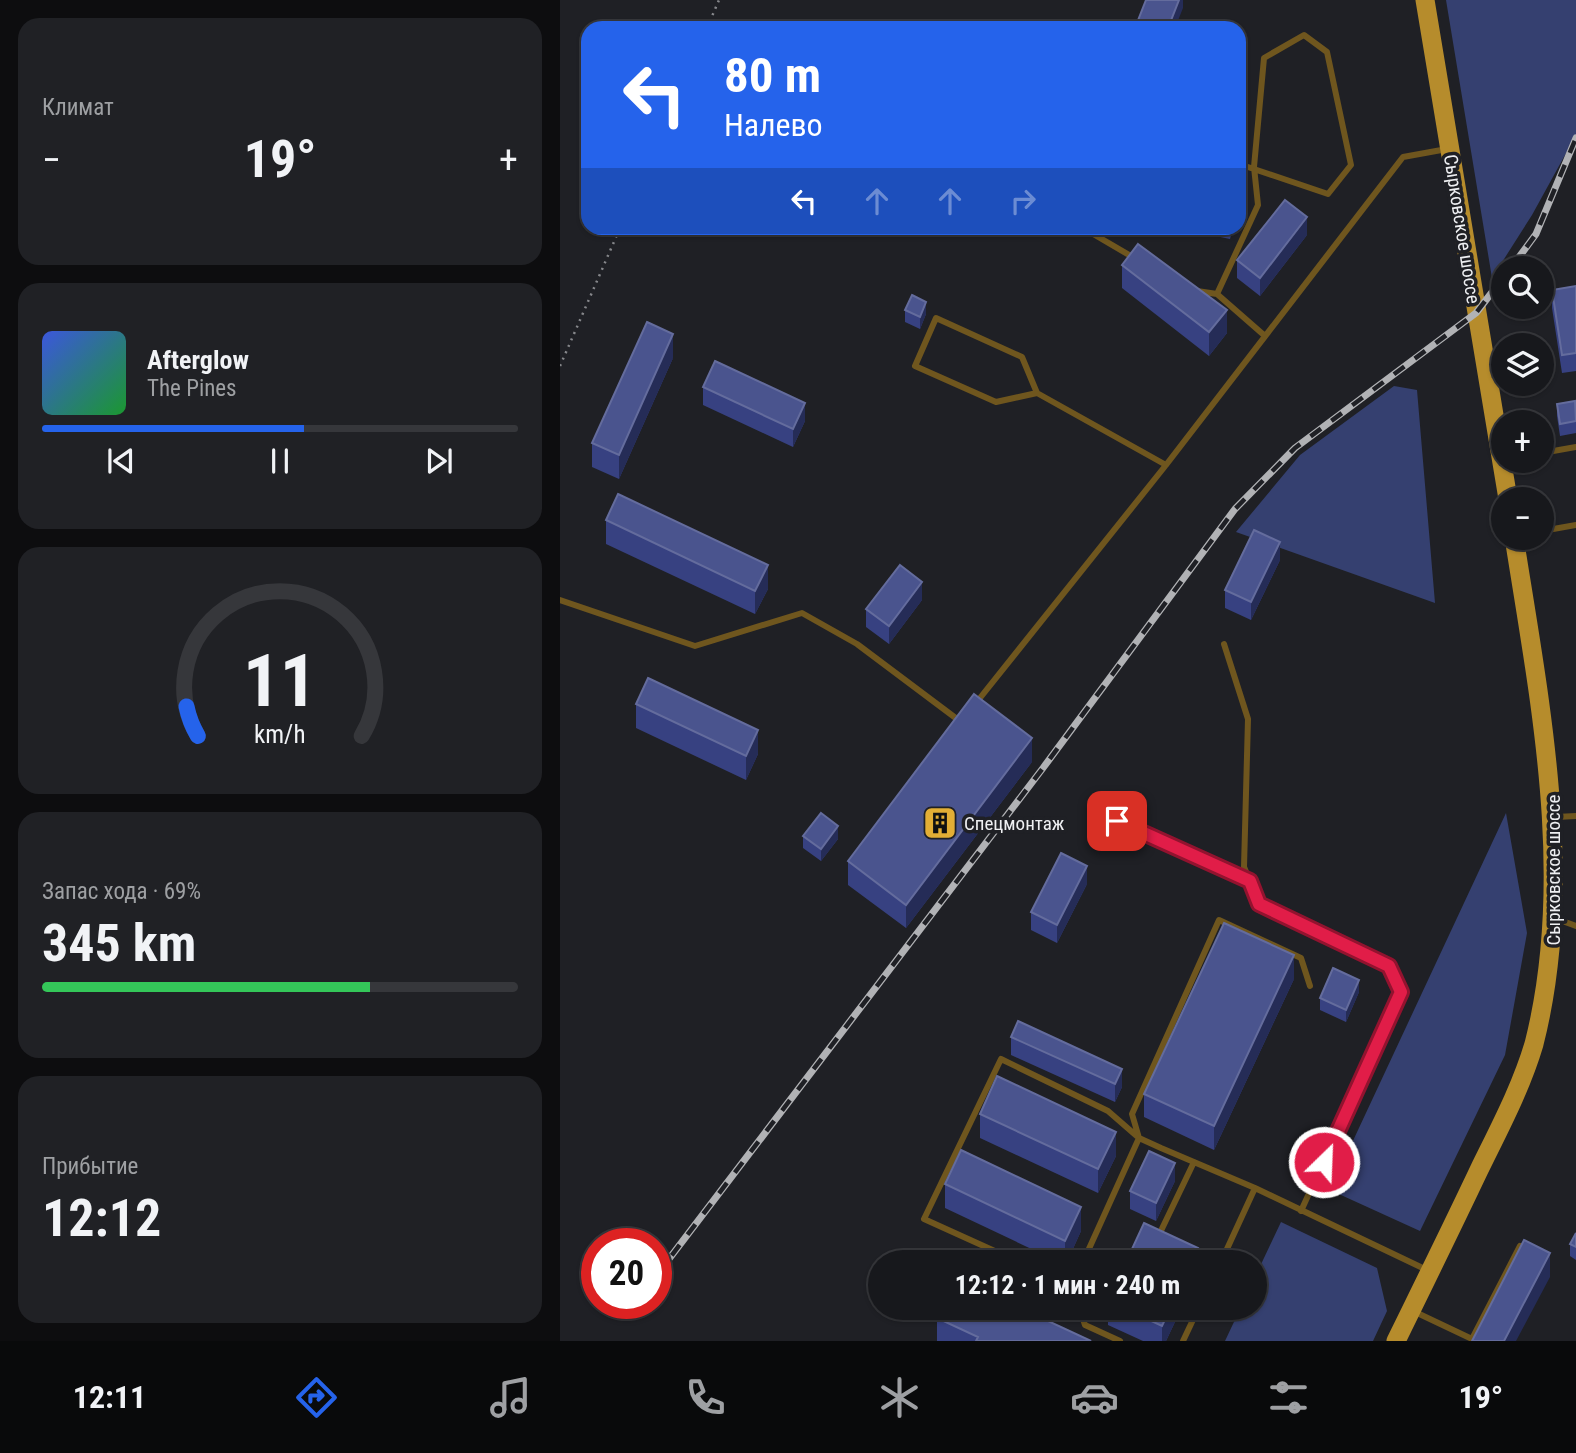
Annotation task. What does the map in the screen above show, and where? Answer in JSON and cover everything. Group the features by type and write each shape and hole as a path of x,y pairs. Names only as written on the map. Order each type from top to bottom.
{"main road":[{"name":"Сырковское шоссе","path":"1425,0 1494,410"},
{"name":"Сырковское шоссе","path":"1396,1341 1518,1089 1534,1045 1551,975 1557,919 1556,817 1516,550"}],"lane":[{"path":"1246,165 1254,167 1328,194 1351,165 1327,52 1304,35 1264,58 1254,167 1258,205 1246,231"},
{"path":"952,732 1166,465 1403,157 1449,149"},
{"path":"1095,235 1141,262"},
{"path":"1217,294 1244,235"},
{"path":"1187,290 1217,294 1265,335"},
{"path":"1037,393 996,402 915,366 936,318 1022,357 1037,393 1166,465"},
{"path":"1554,451 1576,447"},
{"path":"1554,529 1576,525"},
{"path":"560,600 695,646 802,612 858,644 961,722"},
{"path":"1224,644 1248,719 1244,867 1259,904 1389,966 1401,992 1301,1211"},
{"path":"1556,817 1576,816"},
{"path":"1117,821 1250,881"},
{"path":"1557,919 1576,926"},
{"path":"1088,1250 1139,1138 1132,1114 1219,920 1301,958 1310,986"},
{"path":"992,1250 924,1219 1000,1059 1108,1111 1139,1138 1255,1188 1430,1271"},
{"path":"1167,1246 1156,1240 1194,1162"},
{"path":"1227,1250 1255,1188"},
{"path":"1411,1310 1472,1339 1520,1246"},
{"path":"1083,1320 1085,1325 1120,1341"},
{"path":"1183,1341 1193,1320"}],"path":[{"path":"710,21 719,0"},
{"path":"560,366 617,235"}],"shaded area":[{"path":"1446,0 1576,0 1576,135 1506,256 1491,256 1491,272"},
{"path":"1394,386 1417,390 1435,603 1236,532 1300,455"},
{"path":"1506,813 1527,933 1505,1055 1420,1231 1330,1190"},
{"path":"1281,1222 1377,1268 1387,1311 1373,1341 1225,1341 1235,1320 1267,1320 1267,1252"}],"building":[{"path":"1146,0 1179,0 1171,21 1138,21"},
{"path":"1285,200 1307,217 1260,278 1237,260"},
{"path":"1138,244 1227,310 1209,332 1122,265"},
{"path":"1576,286 1576,353 1562,355 1554,290"},
{"path":"912,295 926,302 920,317 905,310"},
{"path":"647,322 673,334 619,455 592,443"},
{"path":"715,361 805,403 793,429 703,387"},
{"path":"1575,401 1576,421 1560,424 1557,404"},
{"path":"618,494 768,565 755,591 606,520"},
{"path":"1254,530 1280,542 1251,602 1225,590"},
{"path":"900,565 922,582 889,626 866,609"},
{"path":"648,678 758,730 746,756 636,704"},
{"name":"Спецмонтаж","path":"974,694 1032,738 906,905 848,861"},
{"path":"821,813 838,826 821,849 803,836"},
{"path":"1061,853 1087,866 1057,925 1031,912"},
{"path":"1224,923 1294,955 1214,1126 1144,1094"},
{"path":"1333,968 1359,980 1346,1010 1320,998"},
{"path":"1018,1021 1122,1069 1115,1084 1011,1037"},
{"path":"997,1076 1116,1132 1098,1169 980,1114"},
{"path":"961,1150 1081,1207 1065,1241 945,1184"},
{"path":"1149,1151 1175,1163 1156,1203 1130,1191"},
{"path":"1144,1223 1198,1248 1197,1250 1132,1250"},
{"path":"1576,1233 1576,1247 1570,1244"},
{"path":"1524,1240 1550,1253 1504,1341 1472,1341"},
{"path":"941,1320 1046,1320 1091,1341 976,1341 978,1337"},
{"path":"1149,1320 1165,1320 1162,1326"}],"railway":[{"path":"1520,256 1536,234 1576,138"},
{"path":"672,1255 1043,768 1235,509 1295,448 1476,313 1491,294"}],"place":[{"name":"Спецмонтаж","path":"940,823"}],"route":[{"path":"1117,821 1250,881 1259,904 1389,966 1401,992 1324,1162"}]}
